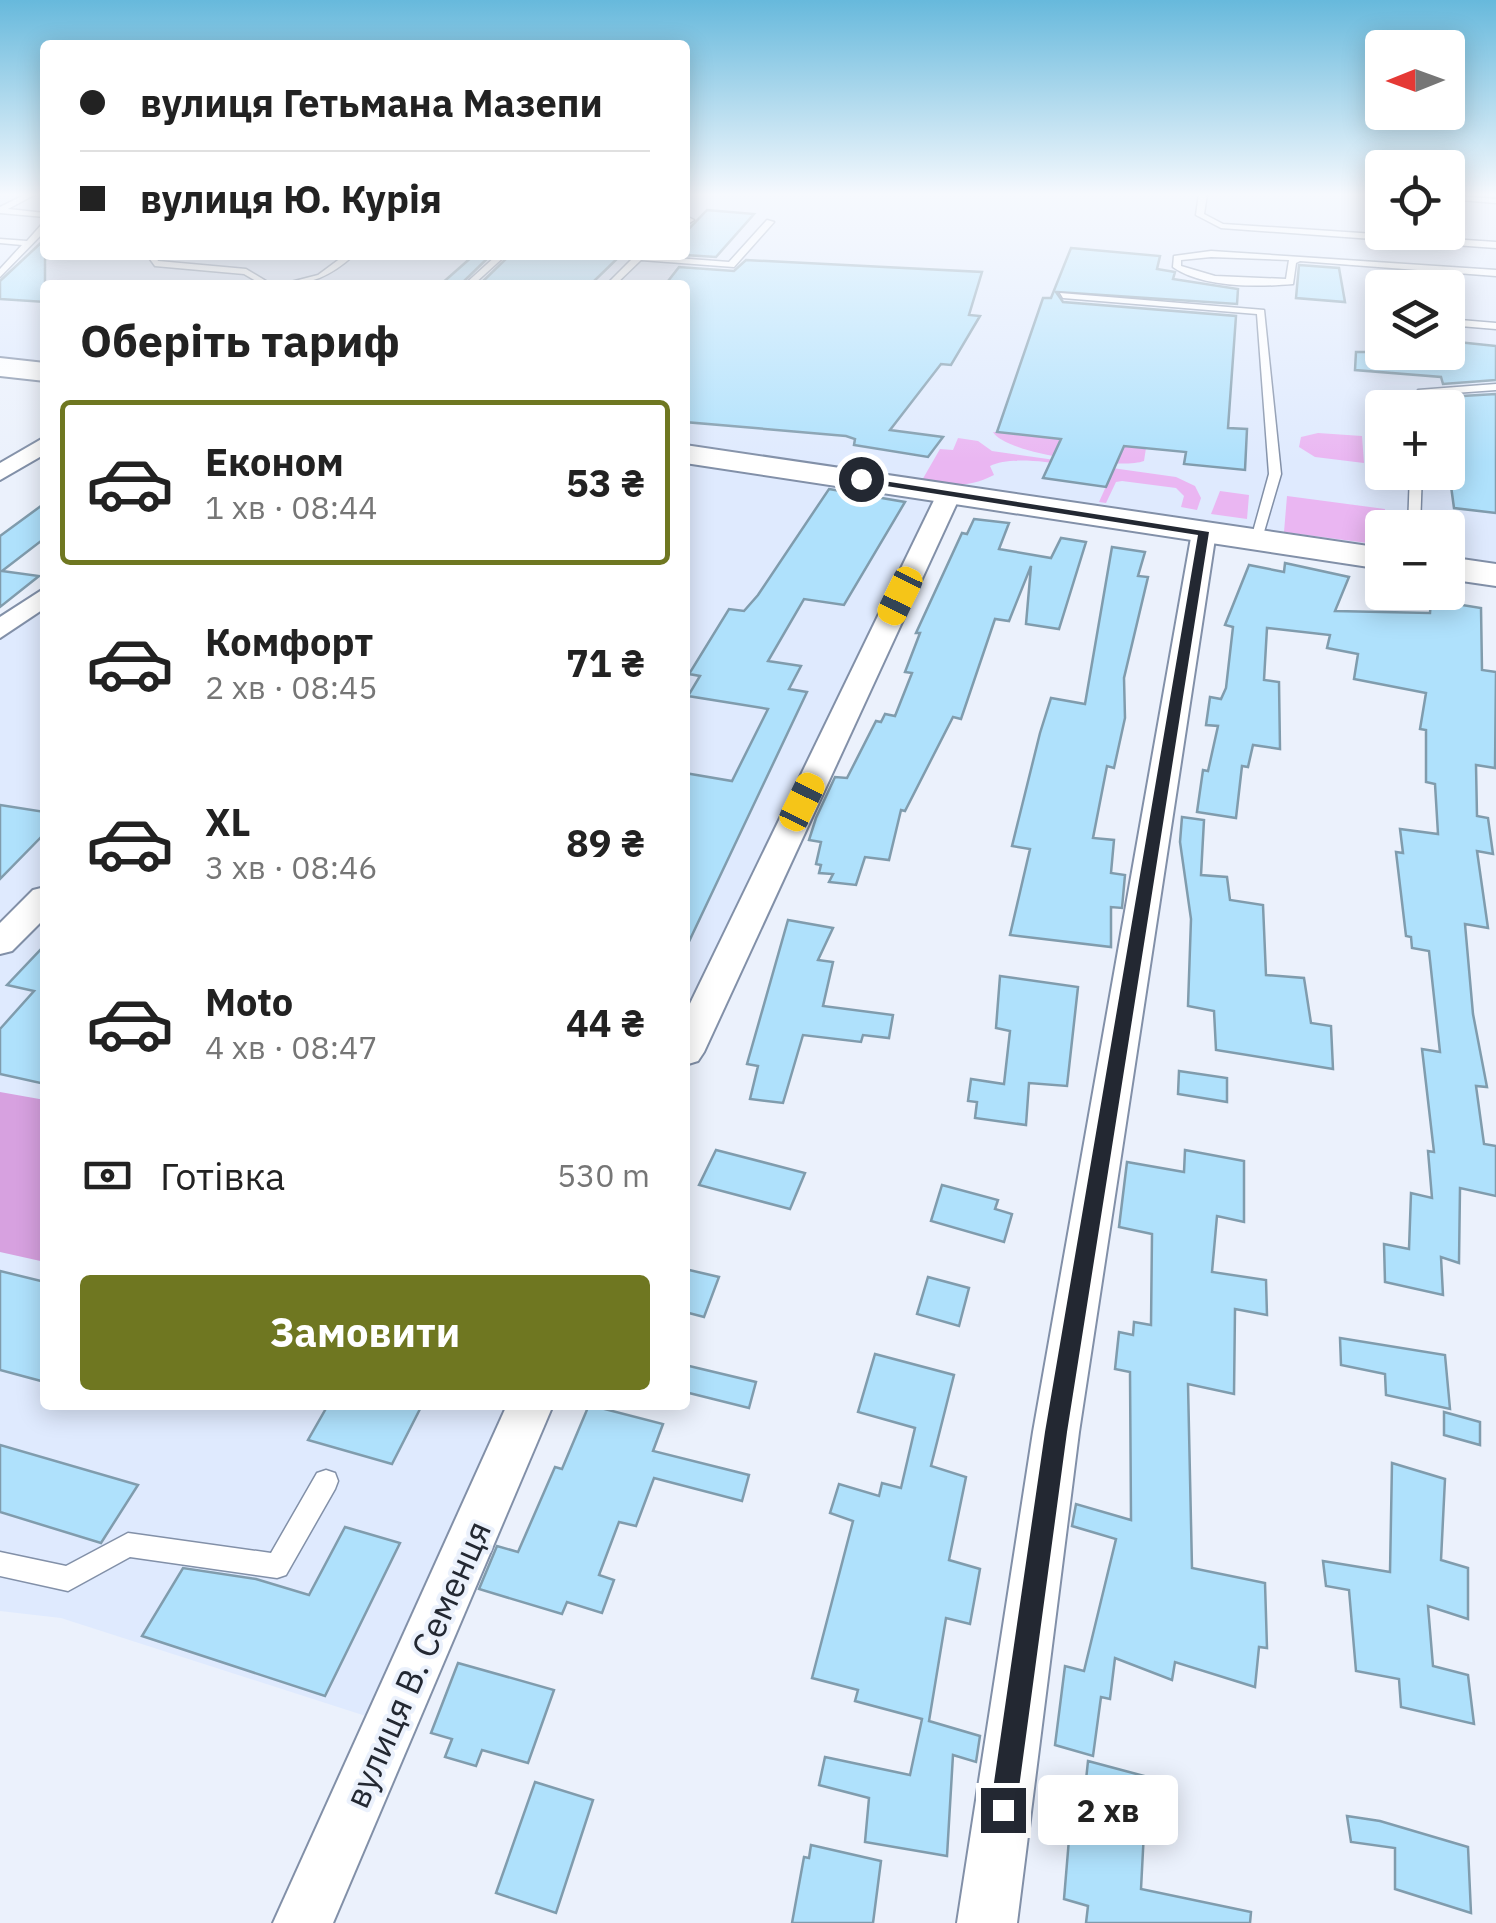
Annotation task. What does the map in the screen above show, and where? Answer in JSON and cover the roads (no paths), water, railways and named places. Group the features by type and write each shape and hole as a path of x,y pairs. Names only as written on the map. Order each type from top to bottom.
{"street":[{"path":"0,367 40,371"},
{"path":"0,474 40,447"},
{"path":"690,455 1365,556"},
{"path":"690,1041 950,492"},
{"path":"988,1923 1056,1432 1204,532"},
{"path":"1465,571 1496,576"},
{"path":"0,630 40,600"},
{"path":"0,943 40,903"},
{"name":"вулиця В. Семенця","path":"304,1923 528,1410"}],"lane":[{"path":"1063,295 1260,312 1274,474 1257,540"},
{"path":"1465,323 1496,326"},
{"path":"1452,390 1496,387"},
{"path":"0,1564 68,1579 128,1545 171,1556 240,1558 277,1566 326,1481"}]}
